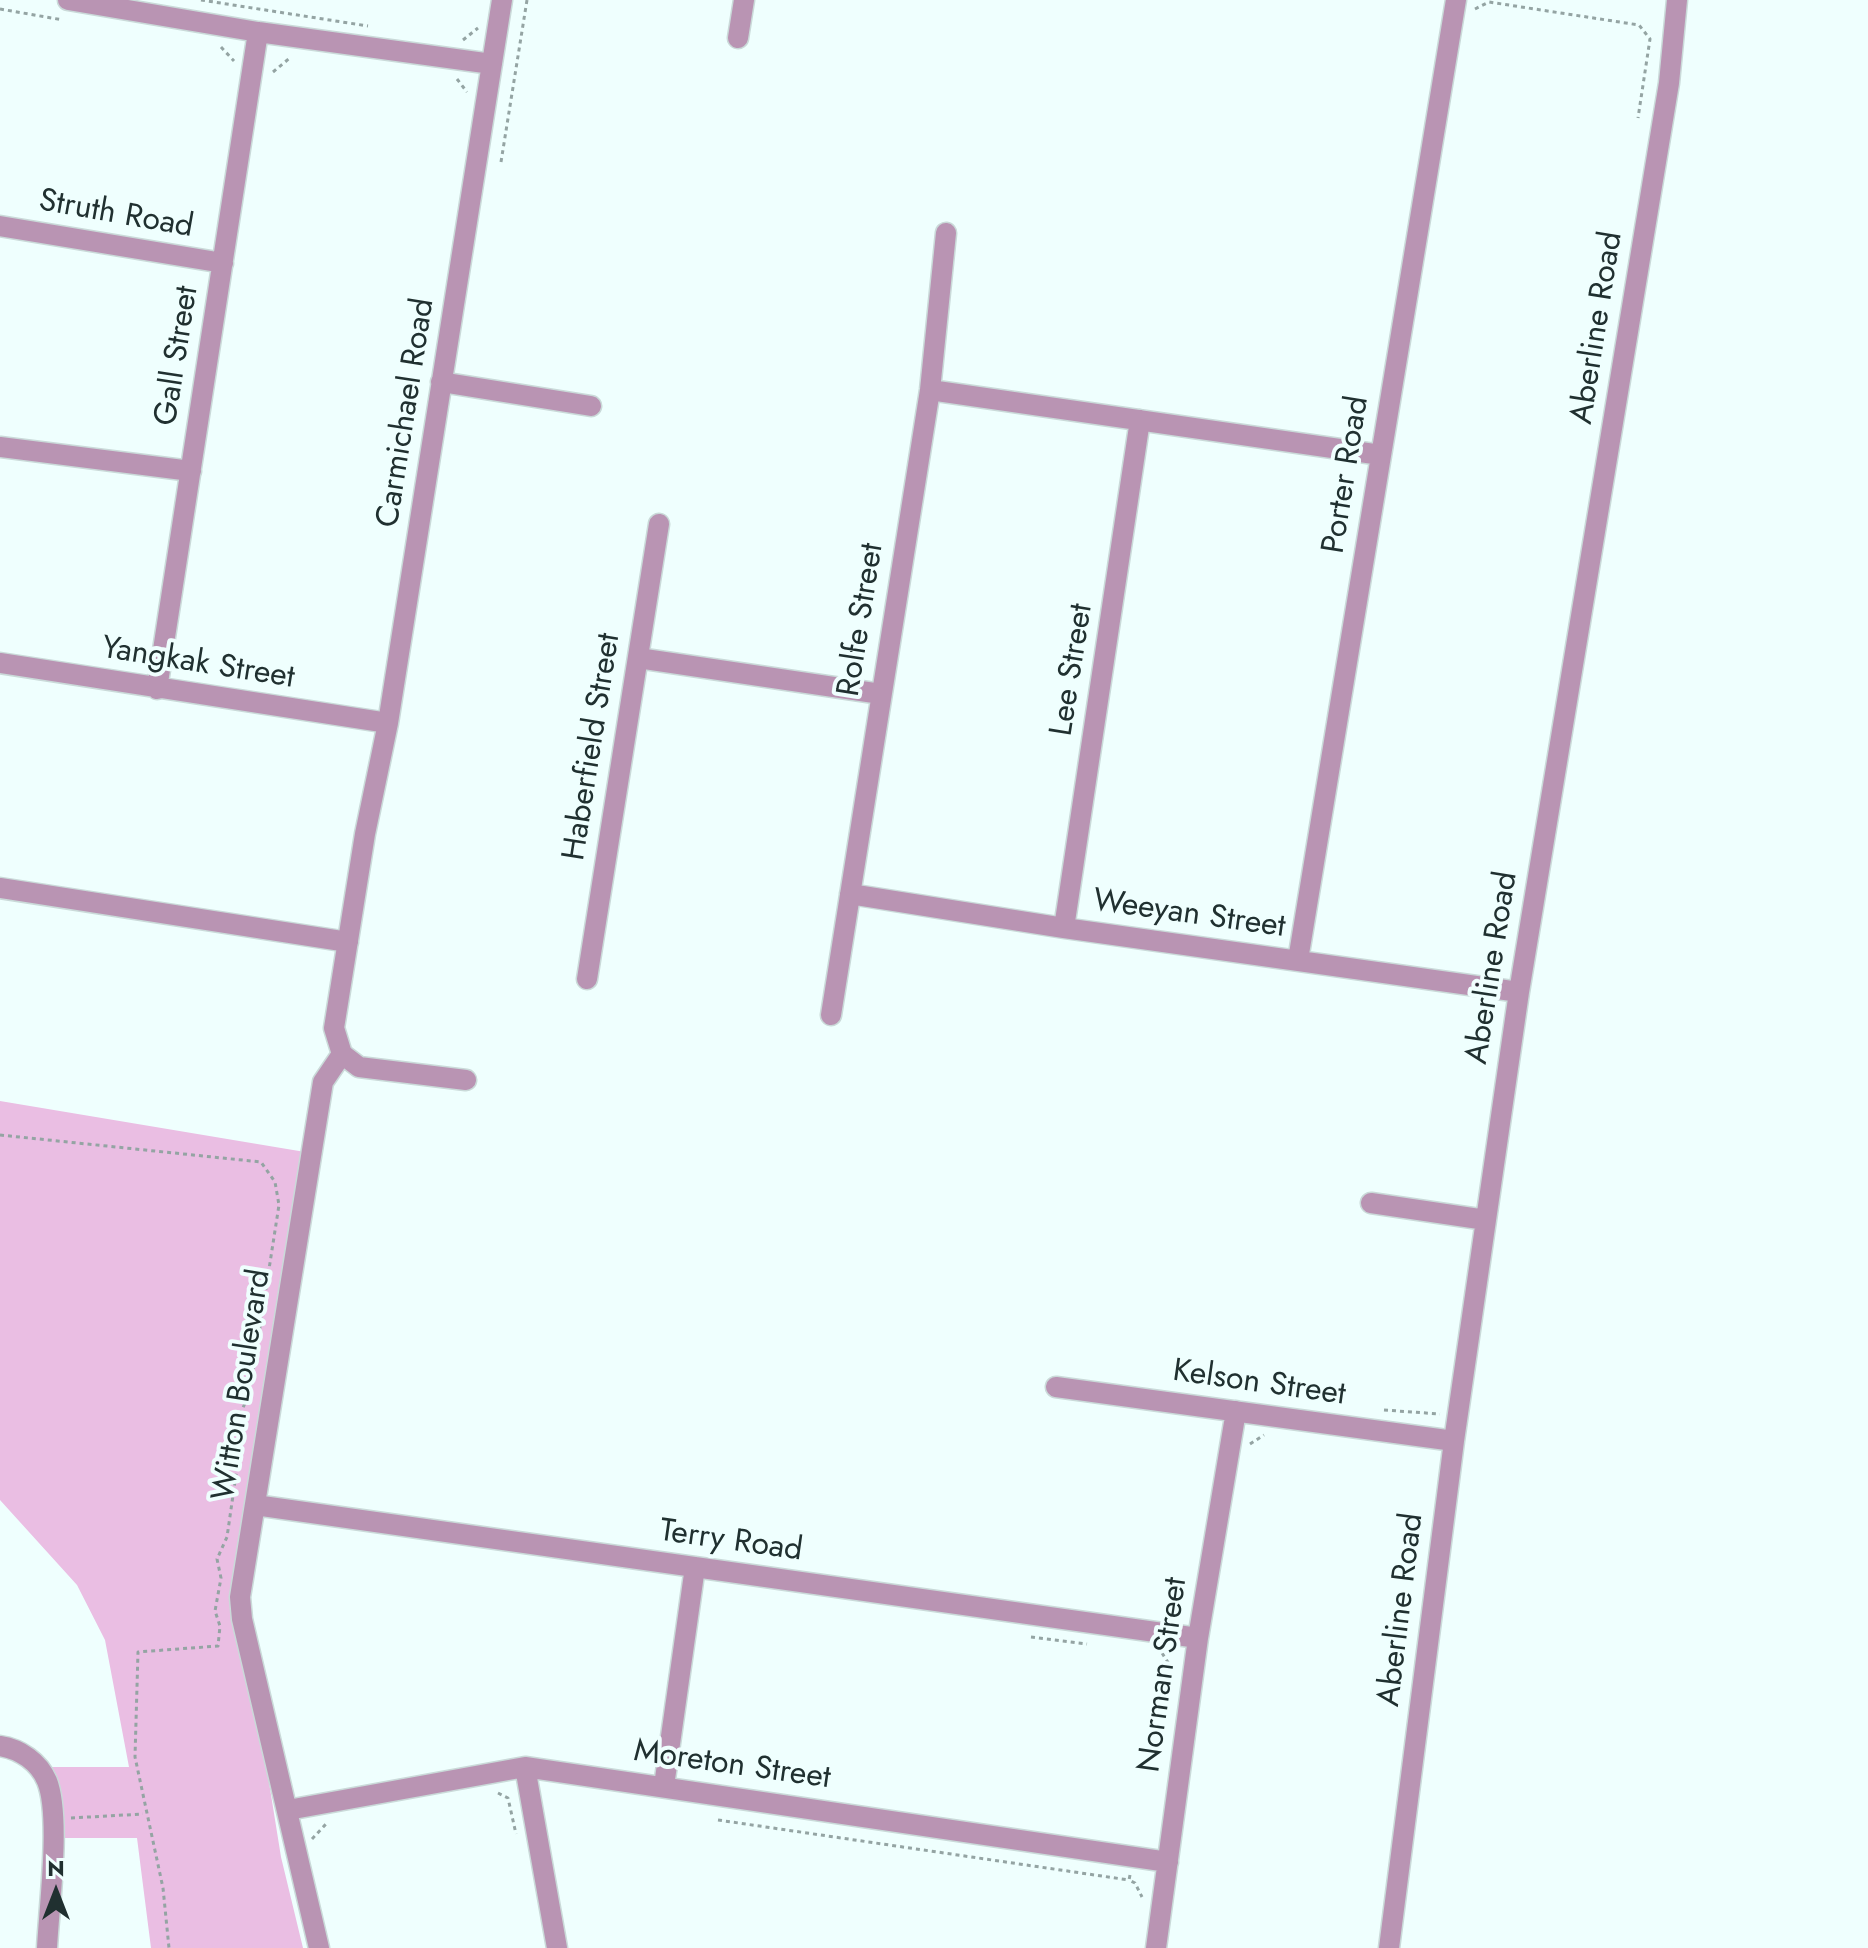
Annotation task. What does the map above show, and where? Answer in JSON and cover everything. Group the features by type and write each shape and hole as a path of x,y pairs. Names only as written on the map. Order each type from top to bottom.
{"street":[{"name":"Carmichael Road","path":"348,942 365,834 388,723 502,0"},
{"path":"738,38 744,0"},
{"name":"Porter Road","path":"1298,960 1456,0"},
{"name":"Aberline Road","path":"1389,1948 1454,1441 1519,992 1669,83 1677,0"},
{"path":"66,10 492,64"},
{"name":"Gall Street","path":"157,689 258,32"},
{"name":"Struth Road","path":"0,226 223,263"},
{"name":"Rolfe Street","path":"831,1015 930,390 946,233"},
{"path":"441,382 591,406"},
{"path":"930,390 1381,455"},
{"name":"Lee Street","path":"1064,928 1140,420"},
{"path":"0,447 191,471"},
{"name":"Haberfield Street","path":"587,979 659,524"},
{"path":"638,658 881,694"},
{"name":"Yangkak Street","path":"0,663 388,723"},
{"path":"0,888 348,942 334,1028 342,1054 359,1067 466,1080"},
{"name":"Weeyan Street","path":"850,894 1064,928 1519,992"},
{"name":"Witton Boulevard","path":"319,1948 242,1619 240,1597 323,1082 342,1054"},
{"path":"1371,1203 1486,1220"},
{"name":"Kelson Street","path":"1056,1387 1454,1441"},
{"name":"Norman Street","path":"1156,1948 1198,1638 1236,1411"},
{"name":"Terry Road","path":"255,1505 1198,1638"},
{"path":"664,1786 695,1567"},
{"path":"0,1746 23,1753 39,1767 51,1797 47,1948"},
{"path":"525,1767 557,1948"},
{"name":"Moreton Street","path":"288,1810 525,1767 1168,1862"}],"path":[{"path":"201,0 380,28"},
{"path":"501,162 527,0"},
{"path":"1471,18 1472,11 1489,2 1639,25 1650,39 1638,118"},
{"path":"0,9 66,10"},
{"path":"456,40 464,40 478,27"},
{"path":"220,47 235,62"},
{"path":"271,84 273,70 287,57 302,59"},
{"path":"452,78 457,79 467,91 465,105"},
{"path":"0,1135 261,1162 275,1182 279,1205 277,1221 250,1391 240,1415 243,1426 227,1537 217,1559 221,1578 215,1611 221,1638 218,1646 138,1652 135,1757 163,1888 169,1948"},
{"path":"1371,1409 1434,1417 1443,1413"},
{"path":"1249,1449 1250,1443 1263,1435 1278,1437"},
{"path":"1156,1612 1171,1613 1182,1605"},
{"path":"1031,1637 1090,1644"},
{"path":"1148,1651 1162,1653 1171,1667 1166,1717"},
{"path":"493,1791 508,1798 517,1841"},
{"path":"315,1852 312,1838 324,1825 333,1823 329,1802"},
{"path":"51,1818 145,1814"},
{"path":"718,1820 1129,1880 1135,1883 1142,1895 1141,1908"},
{"path":"1129,1880 1132,1857"}],"shaded area":[{"path":"0,1101 311,1153 241,1608 281,1857 303,1948 151,1948 137,1838 51,1838 39,1767 129,1767 105,1640 77,1585 0,1500"}]}
